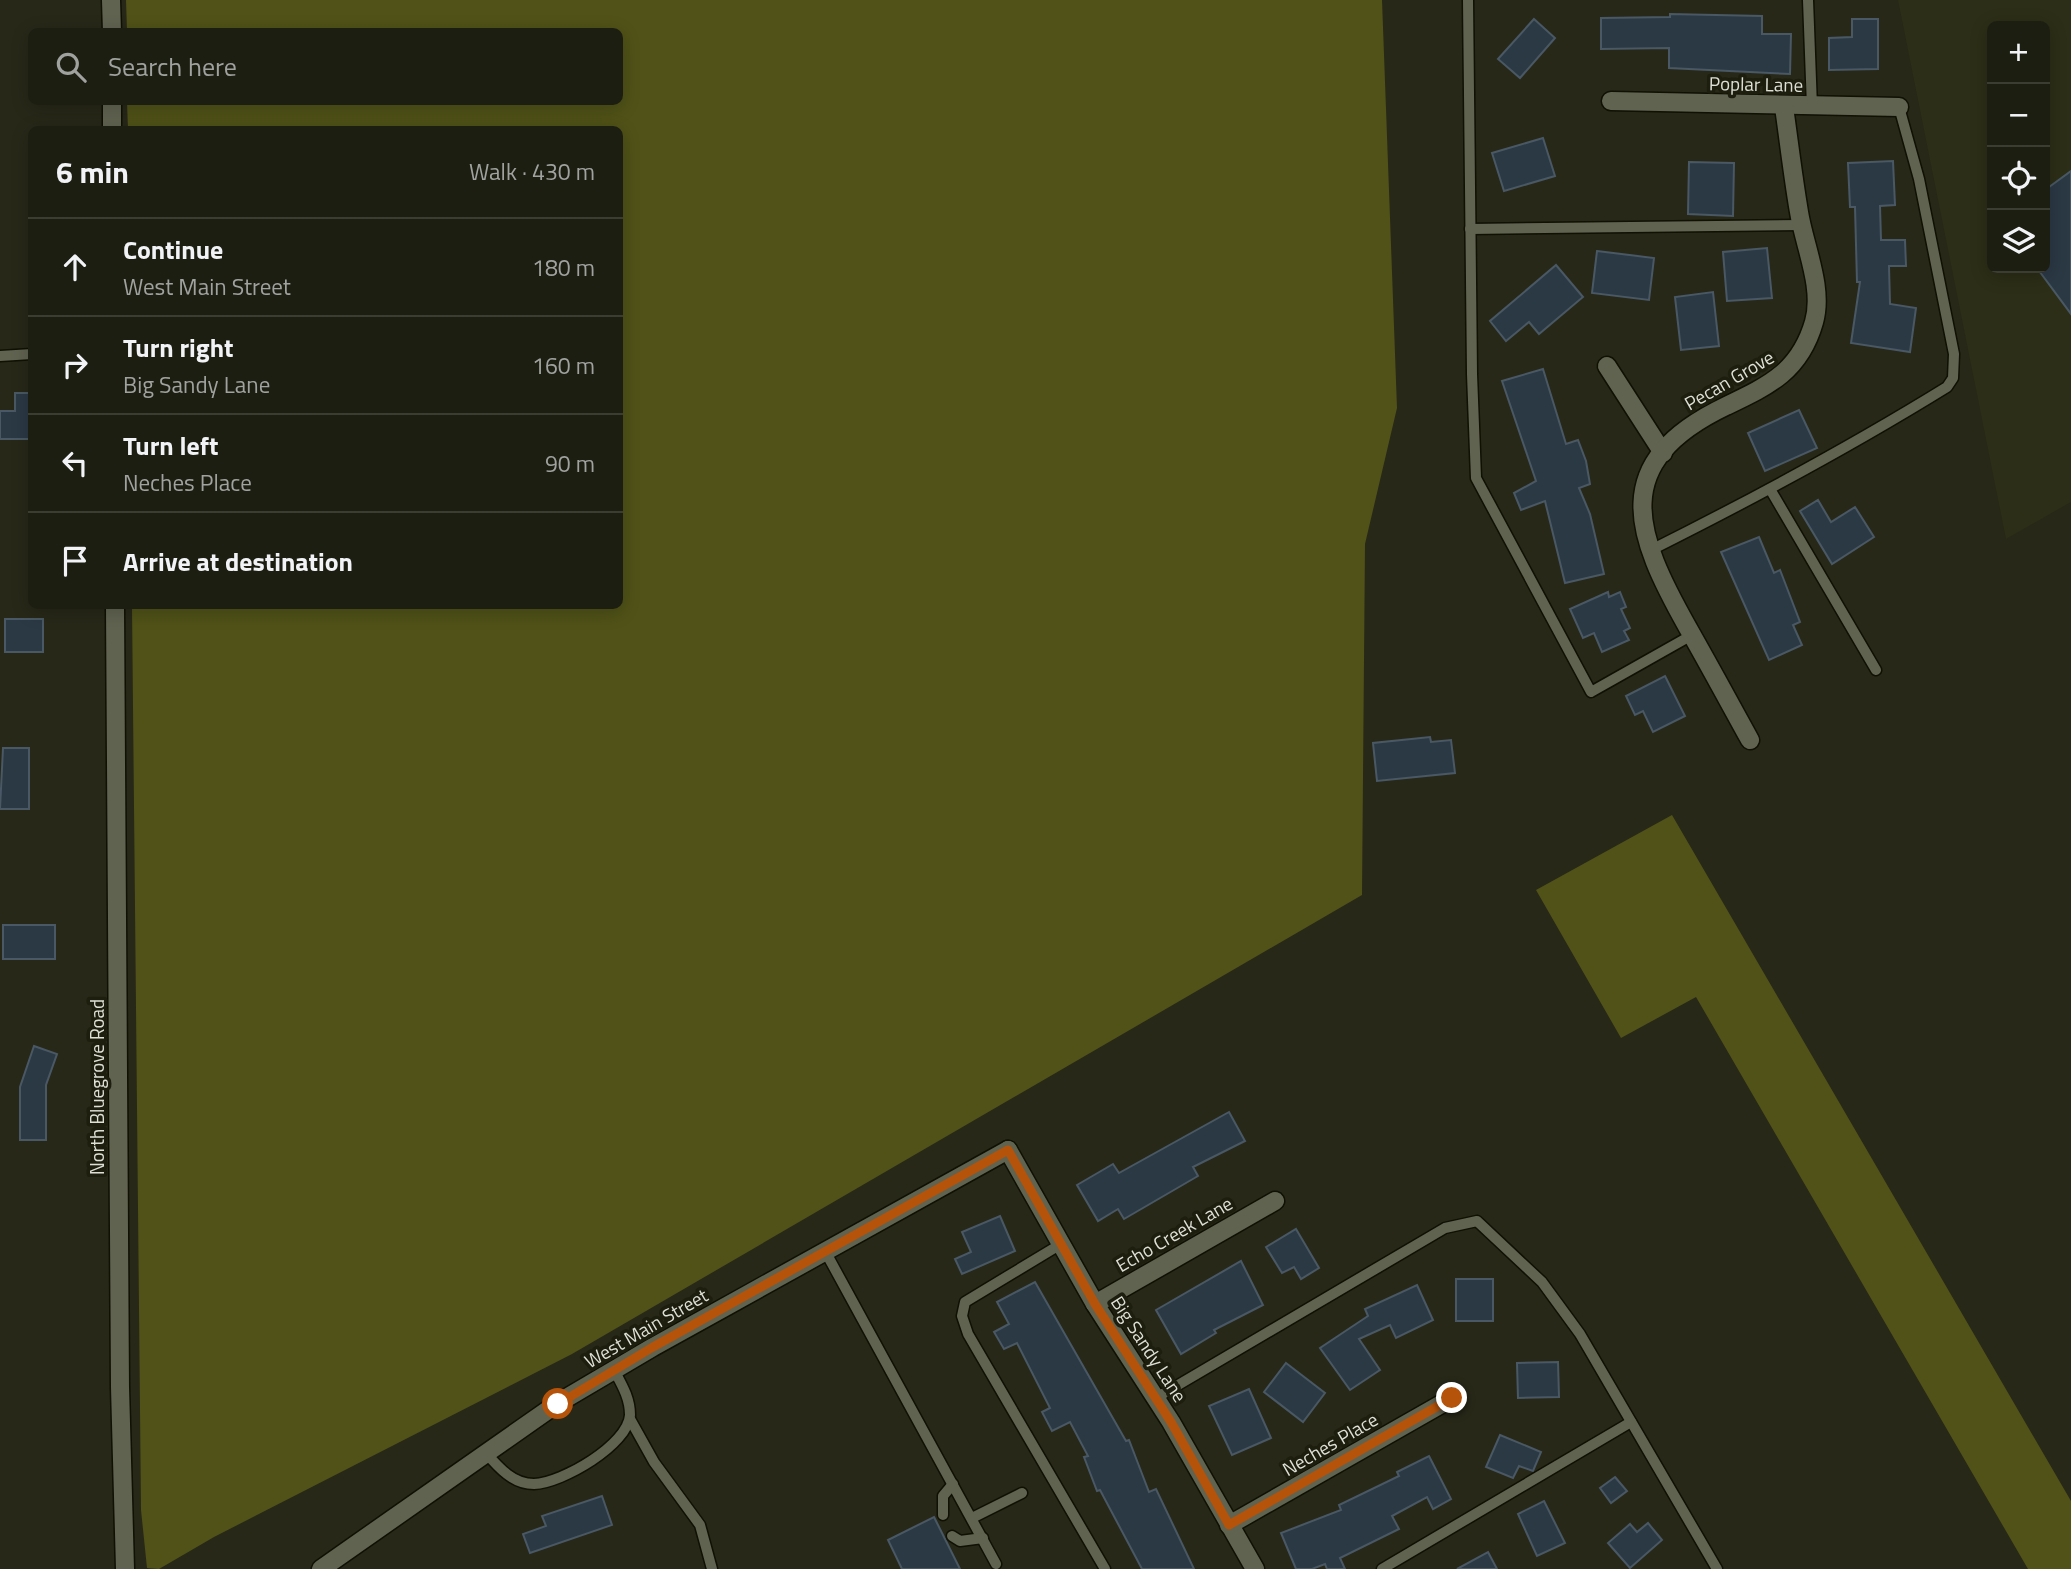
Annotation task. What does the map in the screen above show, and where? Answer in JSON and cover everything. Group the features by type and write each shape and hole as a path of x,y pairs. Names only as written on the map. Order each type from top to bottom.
{"street":[{"path":"111,0 111,28"},
{"name":"Poplar Lane","path":"1611,101 1784,107 1899,107"},
{"path":"112,105 112,126"},
{"name":"Pecan Grove","path":"1750,740 1648,551 1640,513 1646,481 1663,453 1684,430 1706,415 1761,389 1791,368 1806,346 1815,318 1815,291 1801,225 1784,107"},
{"path":"1607,366 1663,453"},
{"name":"North Bluegrove Road","path":"115,609 120,1346 125,1569"},
{"name":"Big Sandy Lane","path":"1008,1150 1095,1304 1156,1398 1255,1569"},
{"name":"West Main Street","path":"326,1568 558,1404 1008,1150"},
{"name":"Echo Creek Lane","path":"1095,1304 1275,1201"},
{"name":"Neches Place","path":"1229,1525 1452,1398"}],"lane":[{"path":"1468,0 1476,478 1591,692 1692,635"},
{"path":"1808,0 1812,107"},
{"path":"1648,551 1872,433 1947,387 1953,378 1954,354 1945,302 1919,179 1899,107"},
{"path":"1470,229 1801,225"},
{"path":"0,356 28,354"},
{"path":"1770,489 1876,670"},
{"path":"1156,1398 1445,1228 1478,1221 1542,1282 1580,1334 1717,1569"},
{"path":"1061,1244 965,1302 962,1316 968,1334 1105,1569"},
{"path":"825,1251 996,1564"},
{"path":"614,1370 629,1398 630,1419 654,1462 700,1525 712,1569"},
{"path":"486,1454 508,1476 534,1484 578,1471 615,1442 630,1419"},
{"path":"1382,1569 1632,1422"},
{"path":"943,1515 943,1496 953,1484"},
{"path":"972,1518 1022,1493"},
{"path":"952,1536 960,1542 983,1538"}],"shaded area":[{"path":"126,0 1382,0 1397,408 1365,544 1362,895 572,1354 214,1537 159,1569 147,1568 141,1510 132,609 623,609 623,126 128,126 127,105 623,105 623,28 127,28"},
{"path":"1898,0 2071,0 2071,502 2006,539"},
{"path":"1672,815 2071,1501 2071,1569 2028,1569 1696,997 1621,1038 1536,890"}],"building":[{"path":"1670,14 1762,16 1762,34 1791,34 1790,74 1669,68 1669,48 1601,49 1601,18 1670,17"},
{"path":"1534,19 1555,38 1520,78 1498,59"},
{"path":"1852,19 1878,19 1878,69 1829,70 1829,38 1852,37"},
{"path":"1543,138 1555,176 1504,191 1492,153"},
{"path":"1893,161 1895,205 1880,206 1881,240 1905,240 1906,266 1889,266 1890,304 1916,308 1910,352 1851,343 1860,282 1857,282 1855,207 1850,207 1848,163"},
{"path":"1689,162 1734,163 1733,216 1688,214"},
{"path":"2071,171 2071,314 2041,273 2050,273 2050,186"},
{"path":"1767,248 1772,298 1727,301 1723,252"},
{"path":"1597,251 1654,258 1649,300 1592,293"},
{"path":"1556,265 1583,297 1539,334 1529,322 1506,341 1490,321"},
{"path":"1713,292 1719,346 1681,350 1675,297"},
{"path":"1543,369 1566,444 1578,440 1586,461 1590,484 1579,488 1590,514 1604,574 1565,583 1545,501 1521,510 1514,493 1536,481 1502,381"},
{"path":"15,393 28,393 28,439 0,439 0,411 15,411"},
{"path":"1799,410 1817,448 1765,471 1748,433"},
{"path":"1818,500 1831,522 1855,507 1874,537 1832,564 1800,511"},
{"path":"1759,537 1774,573 1780,570 1800,622 1793,625 1802,645 1769,660 1721,552"},
{"path":"1608,592 1609,597 1620,592 1626,607 1621,609 1630,628 1624,631 1629,640 1602,652 1594,633 1583,638 1570,609"},
{"path":"5,619 43,619 43,652 5,652"},
{"path":"1665,676 1685,716 1653,732 1643,711 1635,715 1626,696"},
{"path":"1430,737 1431,742 1451,740 1455,773 1377,781 1373,743"},
{"path":"3,748 29,748 29,809 0,809"},
{"path":"3,925 55,925 55,959 3,959"},
{"path":"34,1046 57,1054 46,1085 46,1140 20,1140 20,1087"},
{"path":"1229,1112 1245,1141 1193,1167 1198,1176 1124,1219 1118,1209 1098,1221 1077,1185 1113,1164 1119,1173"},
{"path":"1000,1216 1015,1251 962,1274 955,1259 971,1252 962,1232"},
{"path":"1296,1229 1319,1268 1301,1279 1294,1267 1282,1273 1266,1247"},
{"path":"1241,1261 1263,1305 1214,1330 1216,1333 1181,1354 1156,1310"},
{"path":"1456,1279 1493,1279 1493,1321 1456,1321"},
{"path":"1035,1282 1126,1441 1129,1440 1149,1492 1156,1489 1194,1569 1142,1569 1100,1490 1097,1491 1084,1457 1088,1456 1070,1422 1052,1431 1042,1412 1050,1408 1017,1343 1004,1349 994,1332 1009,1324 997,1302"},
{"path":"1417,1285 1433,1320 1396,1338 1390,1325 1359,1339 1380,1370 1350,1390 1320,1348 1368,1316 1365,1309"},
{"path":"1558,1362 1559,1397 1518,1398 1517,1363"},
{"path":"1286,1363 1325,1393 1303,1422 1264,1392"},
{"path":"1249,1389 1271,1438 1232,1455 1209,1406"},
{"path":"1500,1435 1541,1452 1533,1471 1519,1466 1513,1478 1486,1467"},
{"path":"1429,1456 1451,1499 1433,1509 1427,1497 1392,1516 1399,1529 1340,1558 1345,1569 1327,1569 1325,1564 1312,1569 1296,1569 1281,1533 1341,1510 1339,1505 1399,1476 1397,1472"},
{"path":"1615,1477 1627,1491 1611,1503 1600,1488"},
{"path":"602,1496 612,1525 530,1553 523,1534 546,1526 542,1516"},
{"path":"1544,1501 1565,1543 1537,1556 1518,1514"},
{"path":"934,1517 960,1569 902,1569 888,1540"},
{"path":"1648,1523 1662,1540 1630,1568 1608,1543 1630,1524 1637,1532"},
{"path":"1488,1552 1497,1569 1457,1569"}],"route":[{"path":"558,1404 653,1347 1008,1150 1095,1304 1171,1422 1229,1525 1452,1398"}]}
